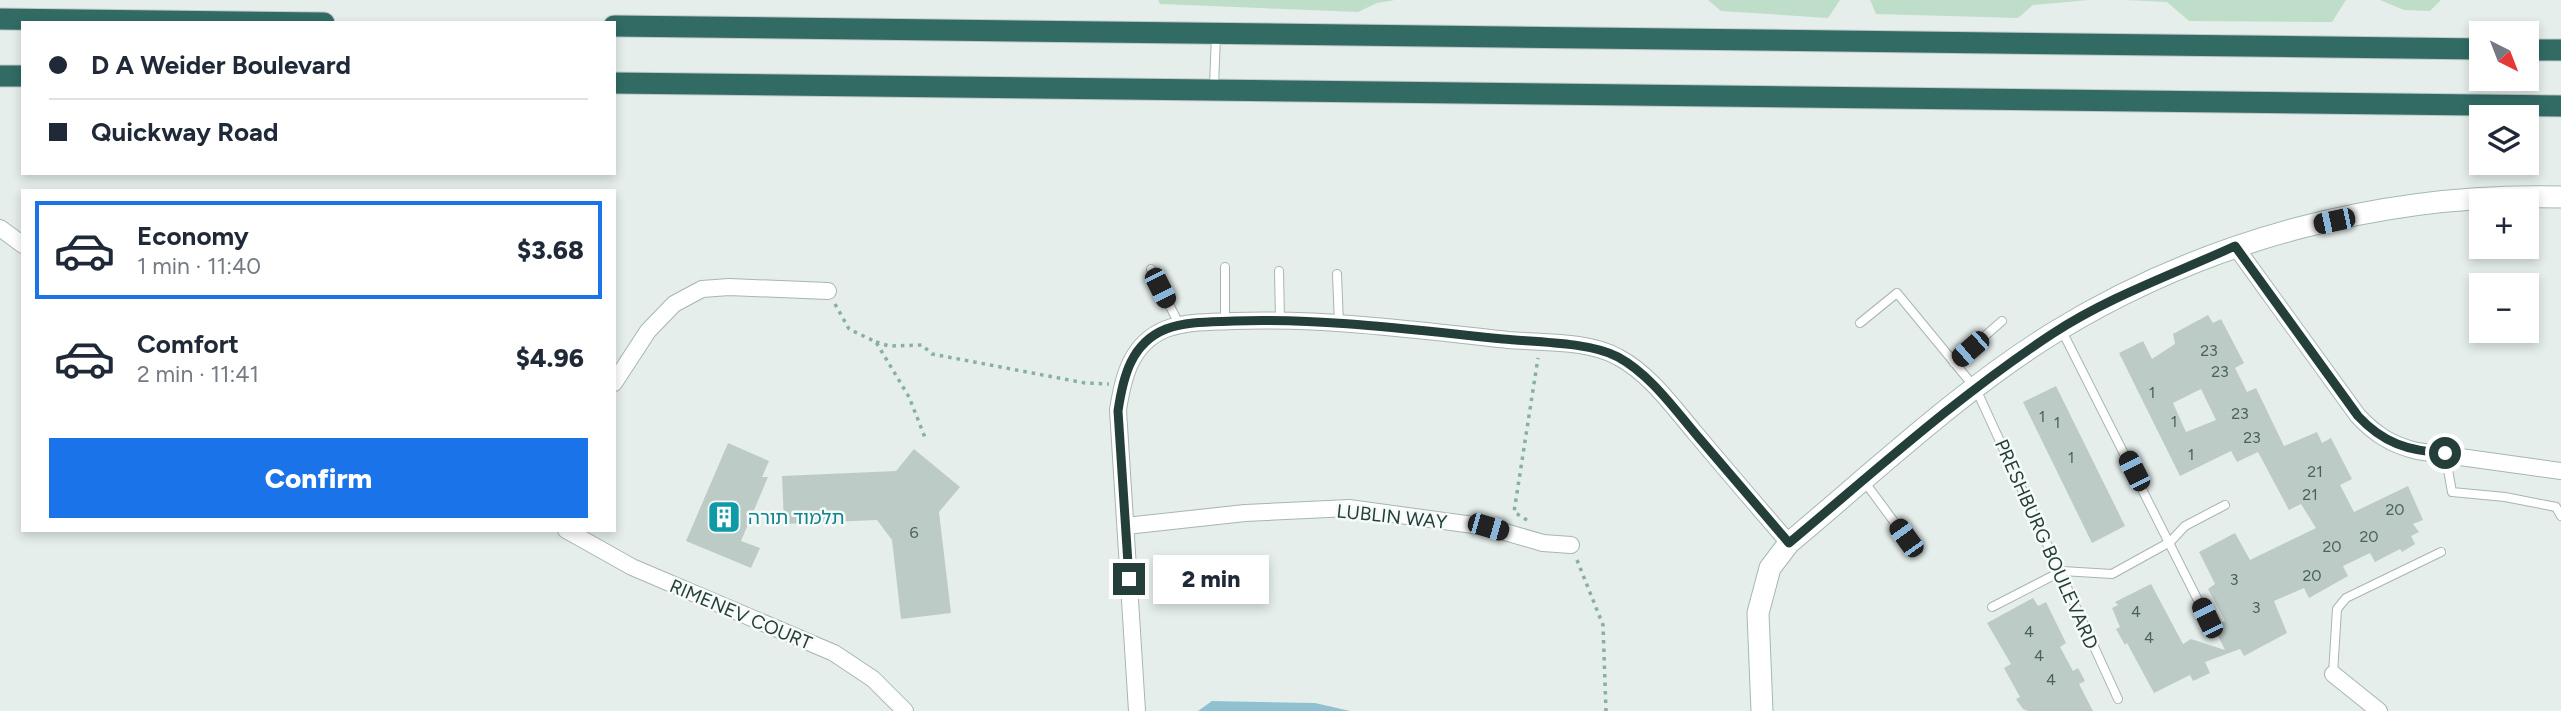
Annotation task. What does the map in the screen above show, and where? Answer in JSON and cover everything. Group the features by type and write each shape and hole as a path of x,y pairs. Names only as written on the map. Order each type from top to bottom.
{"highway":[{"path":"0,19 162,21"},
{"path":"616,26 2469,49"},
{"path":"2539,50 2561,50"},
{"path":"0,76 21,76"},
{"path":"616,83 2561,106"}],"street":[{"path":"1762,711 1758,613 1770,568 1789,543 1976,389 2062,328 2098,308 2235,246 2409,204 2474,197 2561,197"},
{"path":"0,228 21,244"},
{"path":"2235,246 2350,406 2374,433 2396,446 2561,471"},
{"path":"616,380 648,331 674,304 702,289 729,287 828,291"},
{"path":"1137,711 1118,411 1122,384 1131,359 1146,340 1167,328 1225,321 1339,324 1540,343 1615,355 1635,368 1665,397 1789,543"},
{"name":"LUBLIN WAY","path":"1126,526 1245,513 1349,508 1488,527 1543,543 1571,545"},
{"name":"RIMENEV COURT","path":"569,532 632,568 835,653 873,679 905,711"},
{"path":"2333,674 2379,711"}],"lane":[{"path":"1214,90 1216,33"},
{"path":"1225,267 1225,321"},
{"path":"1151,270 1180,326"},
{"path":"1279,271 1280,321"},
{"path":"1337,274 1339,324"},
{"name":"PRESHBURG BOULEVARD","path":"1860,323 1897,293 1976,389 2062,571 2077,615 2118,699"},
{"path":"1954,363 2002,321"},
{"path":"2062,328 2207,618"},
{"path":"2445,453 2452,492 2518,499 2556,508 2561,516"},
{"path":"1864,481 1906,538"},
{"path":"1992,607 2062,571 2112,574 2170,542 2185,526 2225,505"},
{"path":"2333,674 2337,609 2346,598 2441,552"}],"path":[{"path":"828,291 849,329 876,342 889,346 922,345 932,354 1085,383 1122,384"},
{"path":"876,342 909,397 926,440"},
{"path":"1537,525 1514,512 1540,343"},
{"path":"1571,545 1602,625 1606,711"}],"green space":[{"path":"1158,0 1395,0 1377,3 1358,12 1160,4"},
{"path":"1708,0 1840,0 1828,18 1721,11"},
{"path":"1870,0 2089,0 2033,5 2018,18 1876,14"},
{"path":"2125,0 2346,0 2332,22 2189,21 2167,2"},
{"path":"2380,0 2441,0 2430,11 2404,10"}],"water":[{"path":"1212,701 1315,703 1350,711 1198,711"}],"building":[{"path":"2208,315 2213,323 2221,319 2244,363 2235,368 2247,392 2256,388 2284,446 2317,432 2322,443 2331,438 2352,479 2340,485 2354,512 2408,486 2423,520 2413,524 2419,532 2411,536 2415,544 2402,552 2400,549 2375,562 2370,553 2343,566 2348,576 2309,598 2304,588 2274,601 2287,633 2244,656 2240,649 2205,662 2210,673 2193,681 2190,675 2154,693 2127,643 2125,645 2116,629 2120,627 2112,608 2118,605 2115,602 2151,584 2183,644 2191,639 2225,650 2213,626 2225,621 2208,589 2215,584 2199,552 2235,533 2250,560 2316,528 2301,504 2289,510 2258,452 2237,462 2231,451 2180,476 2119,353 2143,341 2152,359 2175,344 2173,334","holes":["2201,389 2216,420 2186,432 2173,403"]},
{"path":"2056,386 2125,526 2092,543 2023,402"},
{"name":"תלמוד תורה","path":"728,443 769,461 762,477 768,477 741,541 760,548 751,568 686,541"},
{"path":"914,449 960,487 939,512 951,613 901,619 892,540 877,520 784,524 782,476 896,471"},
{"path":"2033,598 2038,606 2046,602 2066,643 2060,647 2073,671 2078,668 2085,681 2079,684 2093,711 2028,711 2023,709 2016,699 2020,697 2004,668 2011,664 1987,623"}],"place":[{"name":"תלמוד תורה","path":"724,517"}],"route":[{"path":"1129,579 1118,411 1122,384 1131,359 1146,340 1167,328 1201,322 1265,320 1389,327 1583,348 1615,355 1635,368 1665,397 1789,543 1976,389 2052,334 2098,308 2235,246 2358,416 2374,433 2396,446 2445,453"}]}
